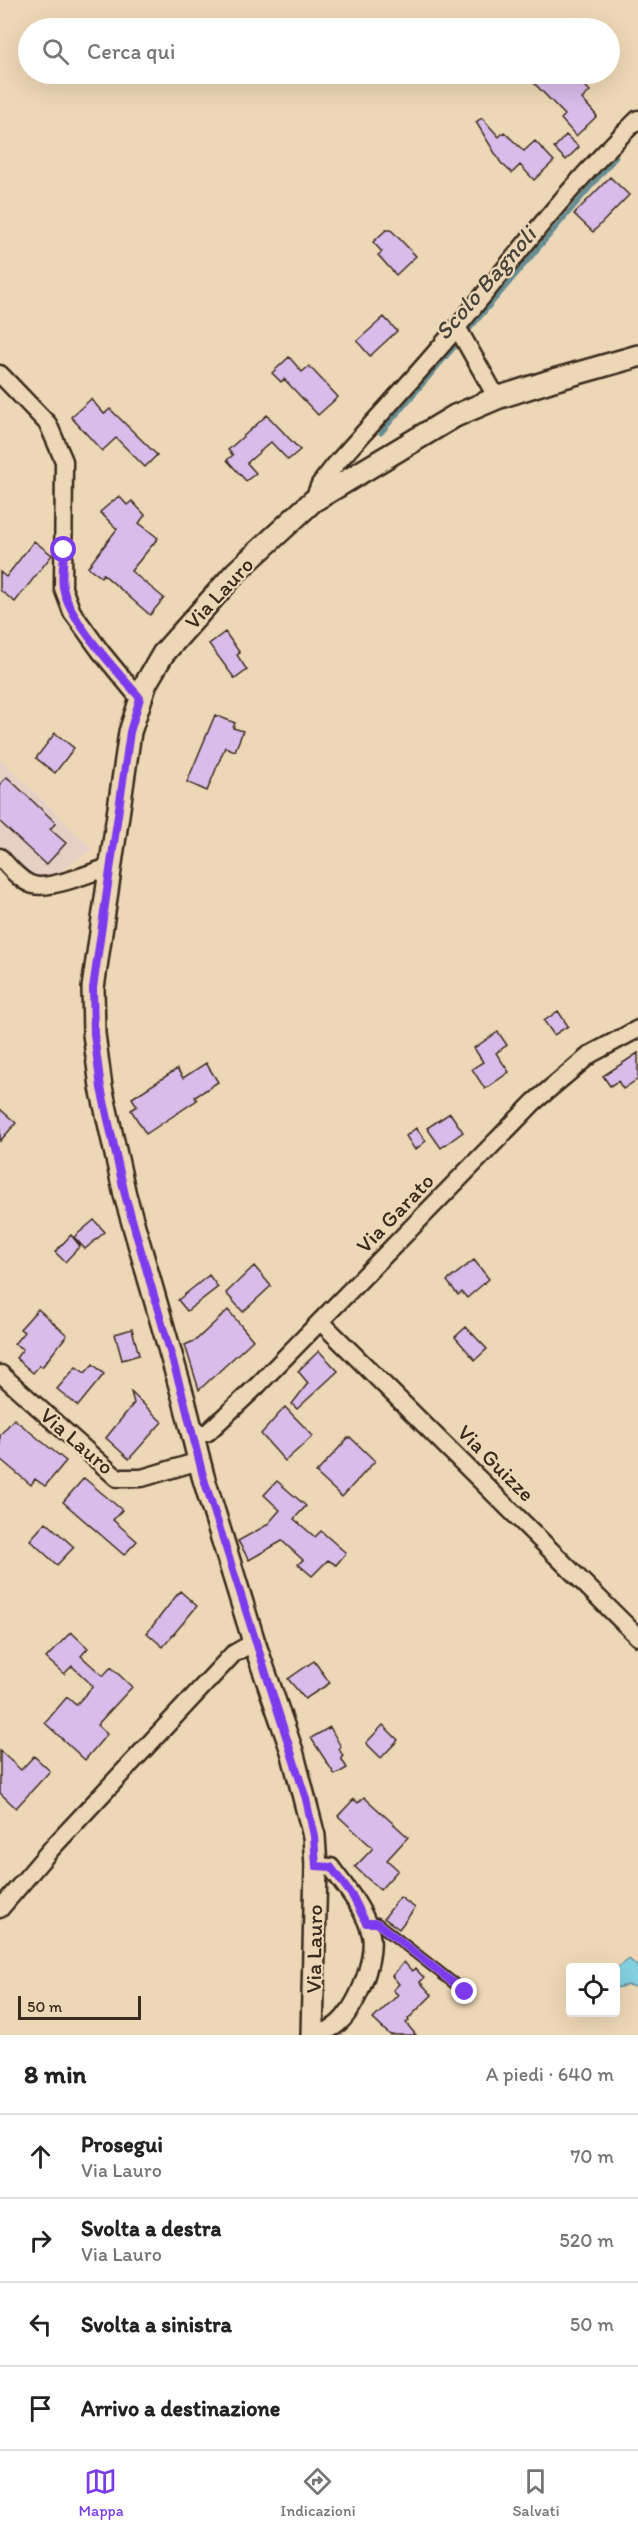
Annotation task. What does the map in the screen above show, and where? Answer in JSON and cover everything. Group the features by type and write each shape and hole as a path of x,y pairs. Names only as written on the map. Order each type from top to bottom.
{"street":[{"name":"Via Lauro","path":"314,501 320,484 335,465 457,327 552,211 613,143 638,119"},
{"path":"457,327 497,398"},
{"name":"Via Lauro","path":"316,1866 331,1867 353,1897 371,1934 372,1956 363,1984 346,2014 331,2029 312,2033 316,1866 314,1836 306,1799 192,1437 184,1400 125,1195 101,1088 94,1034 93,988 130,732 140,698 154,668 179,635 236,572 314,501 455,416 497,398 638,356"},
{"path":"0,374 48,424 64,461 63,588 72,612 101,652 140,698"},
{"path":"0,857 21,879 34,886 52,884 111,866"},
{"name":"Via Garato","path":"192,1437 208,1432 321,1322 534,1102 591,1054 638,1029"},
{"name":"Via Guizze","path":"321,1322 638,1637"},
{"name":"Via Lauro","path":"1,1374 117,1478 142,1478 199,1461"},
{"path":"0,1909 52,1848 234,1654 255,1642"}],"lane":[{"path":"366,1923 377,1923 465,1992"}],"shaded area":[{"path":"0,758 92,849 48,880 29,876 0,848"}],"water":[{"path":"629,1959 638,1967 638,1988 628,1985 620,1987 620,1966"}],"building":[{"path":"535,84 583,84 590,91 582,99 597,116 576,136 561,119 565,115"},
{"path":"482,118 499,137 504,132 524,151 535,141 554,161 534,180 520,165 512,173 501,163 476,122"},
{"path":"566,135 579,147 566,160 554,148"},
{"path":"610,177 629,195 593,232 574,214"},
{"path":"386,230 391,230 416,256 396,275 378,255 382,252 373,242"},
{"path":"384,317 397,331 370,356 357,341"},
{"path":"289,357 302,372 309,366 338,397 318,415 284,379 281,382 272,373"},
{"path":"91,399 104,414 110,409 157,455 145,467 116,438 102,451 71,417"},
{"path":"267,415 300,450 288,460 271,442 247,463 256,473 246,481 227,460 233,455 228,450"},
{"path":"119,496 127,505 132,501 145,515 139,523 158,538 131,571 164,598 150,615 103,574 101,577 88,567 117,529 100,512"},
{"path":"34,541 52,555 15,602 0,590 0,572 6,577"},
{"path":"225,632 240,653 237,655 247,670 235,679 209,644"},
{"path":"215,715 235,723 233,728 243,731 235,751 225,747 207,791 187,782"},
{"path":"55,733 74,748 55,773 36,758"},
{"path":"7,777 56,823 50,829 66,843 46,865 0,822 0,784"},
{"path":"558,1011 568,1026 554,1035 544,1021"},
{"path":"498,1032 507,1045 496,1053 509,1072 485,1089 472,1069 483,1062 474,1048"},
{"path":"638,1053 638,1079 623,1089 618,1081 610,1086 603,1076"},
{"path":"206,1063 218,1082 195,1097 197,1100 146,1134 131,1110 137,1106 132,1098 177,1069 183,1078"},
{"path":"0,1109 16,1123 0,1141"},
{"path":"450,1113 463,1132 441,1148 427,1128"},
{"path":"416,1128 426,1141 415,1150 406,1136"},
{"path":"94,1220 105,1232 85,1249 74,1237"},
{"path":"71,1235 80,1246 65,1262 55,1252"},
{"path":"474,1260 489,1279 467,1298 462,1292 458,1295 447,1281"},
{"path":"254,1266 271,1286 243,1312 226,1293"},
{"path":"209,1275 218,1287 187,1311 178,1300"},
{"path":"38,1309 67,1335 42,1367 40,1365 33,1373 16,1358 23,1349 14,1344 24,1332 20,1329"},
{"path":"228,1310 253,1340 199,1390 185,1345 196,1340"},
{"path":"466,1327 487,1349 475,1360 455,1337"},
{"path":"132,1329 139,1355 122,1360 115,1334"},
{"path":"319,1351 338,1371 297,1409 292,1404 308,1383 298,1371"},
{"path":"93,1364 104,1374 78,1406 57,1389 76,1367 85,1373"},
{"path":"131,1392 162,1422 129,1459 106,1438 134,1403"},
{"path":"285,1407 313,1436 285,1461 261,1434"},
{"path":"14,1419 66,1461 45,1486 35,1479 31,1485 0,1459 0,1435"},
{"path":"348,1438 351,1438 375,1461 342,1497 316,1473"},
{"path":"84,1478 122,1510 113,1520 137,1541 124,1555 63,1502"},
{"path":"277,1481 306,1506 294,1519 315,1537 321,1531 346,1553 336,1565 328,1560 312,1576 298,1564 303,1560 282,1541 249,1560 238,1541 267,1525 280,1510 264,1495"},
{"path":"46,1522 74,1547 57,1565 30,1540"},
{"path":"180,1591 197,1606 163,1647 147,1633"},
{"path":"71,1632 88,1648 81,1656 103,1676 111,1667 132,1687 97,1725 107,1734 85,1760 45,1723 67,1697 76,1705 93,1686 72,1666 64,1674 46,1658"},
{"path":"314,1661 330,1683 305,1699 288,1679"},
{"path":"383,1725 398,1740 381,1758 366,1743"},
{"path":"330,1727 341,1747 339,1749 343,1756 341,1758 347,1768 335,1775 311,1738"},
{"path":"0,1751 21,1770 34,1756 50,1771 16,1808 0,1793"},
{"path":"364,1797 408,1837 387,1860 398,1870 380,1890 355,1867 373,1848 338,1816 354,1799 358,1803"},
{"path":"400,1897 415,1908 399,1929 384,1918"},
{"path":"404,1962 412,1971 415,1968 424,1978 420,1982 432,1995 406,2023 416,2035 390,2035 373,2019 398,1995 393,1990 399,1984 392,1976"}],"waterway":[{"name":"Scolo Bagnoli","path":"381,433 616,157"}],"route":[{"path":"64,550 63,588 72,612 101,652 140,698 130,732 93,988 94,1034 101,1088 125,1195 184,1400 192,1437 255,1642 292,1750 314,1836 316,1866 331,1867 353,1897 366,1923 377,1923 465,1992"}]}
